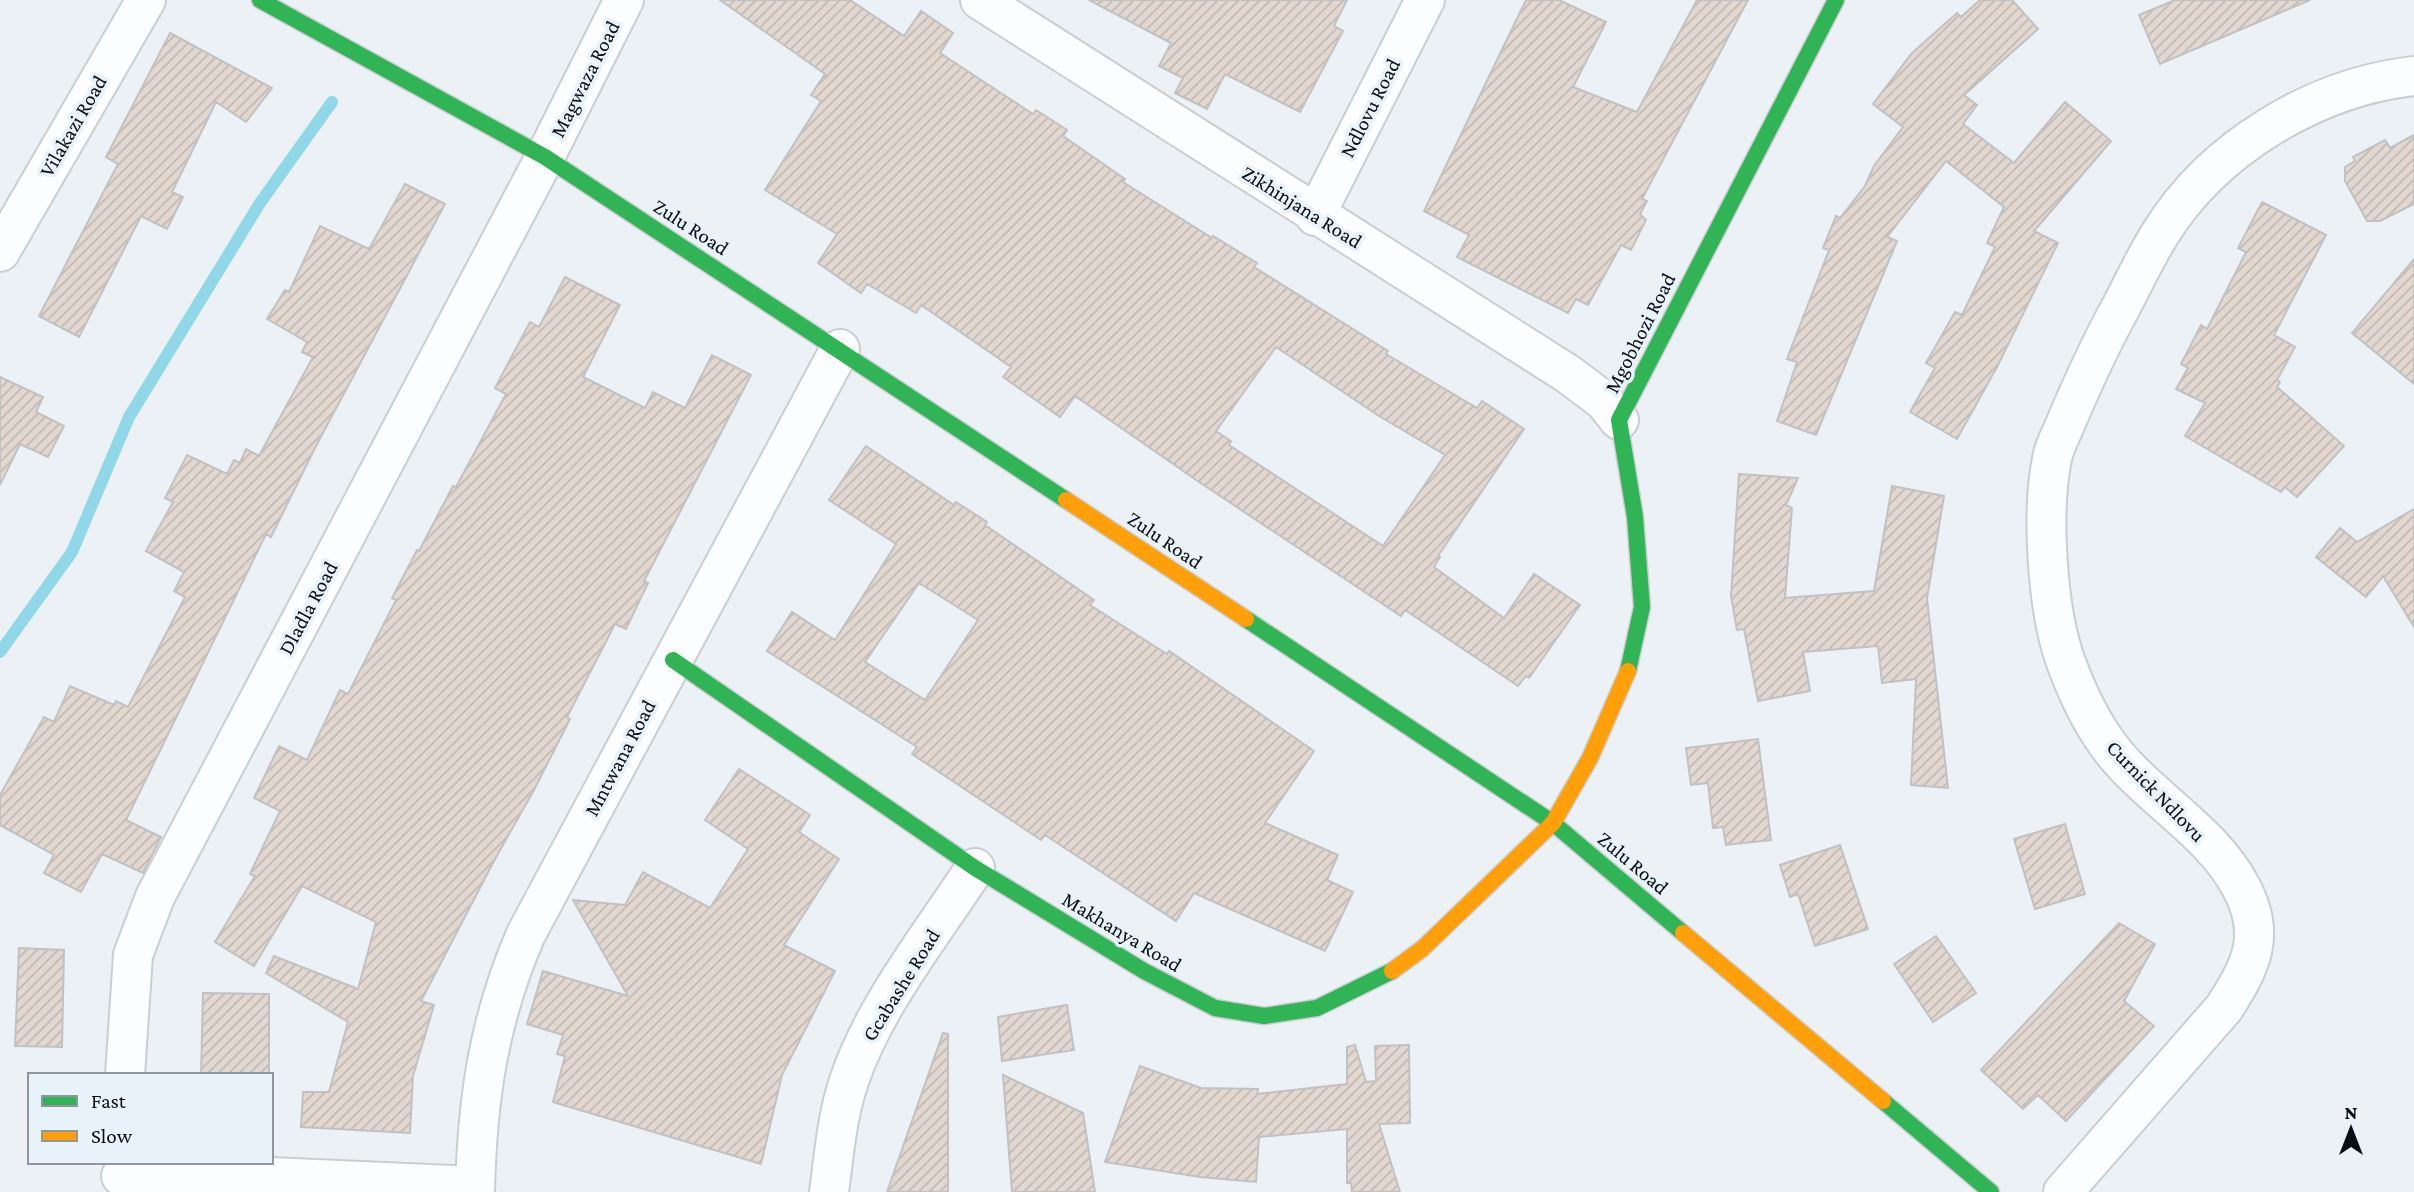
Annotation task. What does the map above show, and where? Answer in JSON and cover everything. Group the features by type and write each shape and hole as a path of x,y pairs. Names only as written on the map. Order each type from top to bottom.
{"street":[{"name":"Vilakazi Road","path":"0,252 146,0"},
{"name":"Zulu Road","path":"260,0 545,157 840,349 1553,823 1991,1192"},
{"name":"Magwaza Road","path":"545,157 624,0"},
{"name":"Ndlovu Road","path":"1315,216 1425,0"},
{"name":"Mgobhozi Road","path":"1553,823 1590,758 1626,678 1637,639 1642,607 1640,565 1619,420 1836,0"},
{"name":"Zikhinjana Road","path":"1003,6 1315,216 1568,374 1604,401 1619,420"},
{"name":"Curnick Ndlovu","path":"2063,1192 2224,1008 2244,976 2254,953 2254,921 2242,887 2219,855 2121,761 2090,718 2075,684 2066,662 2050,589 2047,501 2052,457 2089,368 2148,257 2161,233 2195,189 2242,146 2284,118 2340,92 2378,80 2414,76"},
{"name":"Dladla Road","path":"125,1073 133,955 155,897 545,157"},
{"name":"Mntwana Road","path":"475,1189 484,1069 492,1026 512,965 526,934 840,349"},
{"name":"Makhanya Road","path":"673,660 975,868 1184,993 1215,1008 1264,1016 1317,1008 1383,978 1422,949 1553,823"},
{"name":"Gcabashe Road","path":"830,1192 836,1139 849,1082 870,1030 975,868"},
{"path":"121,1177 213,1175 475,1189"}],"building":[{"path":"720,0 850,0 904,36 921,11 953,33 940,53 1033,114 1036,110 1067,130 1063,136 1125,179 1123,182 1257,263 1254,267 1388,351 1386,354 1477,408 1482,401 1524,429 1438,556 1440,557 1434,567 1504,618 1534,574 1580,605 1529,678 1526,676 1518,686 1405,610 1401,616 1075,396 1060,417 1003,377 1011,367 921,305 916,313 867,284 861,293 818,263 837,234 765,190 821,101 811,95 825,74","holes":["1276,347 1379,416 1445,455 1383,546 1229,445 1231,441 1216,431"]},
{"path":"1089,0 1347,0 1334,26 1343,31 1300,112 1225,74 1207,109 1175,93 1183,78 1159,66 1171,43"},
{"path":"1526,0 1559,0 1606,22 1573,87 1637,112 1697,0 1748,0 1642,199 1647,201 1640,214 1646,220 1631,250 1621,245 1588,305 1576,299 1568,313 1457,257 1469,235 1424,211"},
{"path":"1980,0 2012,0 2038,29 1964,95 1977,105 1963,124 2014,163 2065,102 2111,141 2034,231 2058,243 1997,367 1957,439 1910,412 1935,368 1926,363 1955,312 1962,315 1995,247 1987,243 2004,207 1946,161 1887,237 1897,241 1816,435 1777,421 1797,362 1787,359 1829,250 1823,248 1836,216 1840,218 1865,186 1874,166 1903,127 1873,104 1912,53 1957,13 1961,17"},
{"path":"2175,0 2310,0 2160,64 2139,15"},
{"path":"170,33 272,88 246,122 216,102 172,192 183,197 167,229 141,216 79,337 39,316 118,164 106,157"},
{"path":"2414,135 2414,204 2380,221 2367,221 2345,181 2345,167 2355,161 2353,157 2385,140 2390,148"},
{"path":"405,184 445,204 316,446 271,537 266,534 126,820 161,837 143,873 102,854 81,892 44,873 54,855 0,825 0,795 44,717 54,722 70,686 114,705 116,701 128,707 185,597 174,591 184,572 146,551 173,502 165,498 187,455 227,474 234,460 240,463 246,449 259,456 313,357 302,352 307,342 267,319 285,290 289,292 320,226 369,249"},
{"path":"2262,202 2326,235 2274,335 2295,347 2277,380 2280,382 2277,387 2344,446 2297,497 2285,487 2281,492 2185,436 2205,403 2176,389 2188,368 2181,364 2201,325 2207,329 2246,252 2238,248"},
{"path":"2414,259 2414,384 2352,333"},
{"path":"565,277 620,305 583,377 645,408 653,392 685,408 712,355 751,375 644,581 648,583 626,629 615,624 567,717 570,719 534,790 421,1001 434,1005 413,1076 410,1133 301,1127 303,1092 329,1092 348,1022 266,973 274,956 358,989 376,922 302,886 254,966 215,942 255,876 250,874 280,811 254,798 279,746 307,760 340,690 348,694 396,600 392,598 417,550 419,551 453,486 456,487 506,394 495,388 530,322 539,327"},
{"path":"0,377 43,397 36,412 64,426 48,457 20,444 0,485"},
{"path":"866,446 954,505 956,502 987,522 985,525 1094,600 1090,605 1167,654 1169,651 1314,751 1265,823 1338,855 1327,880 1353,892 1325,951 1194,893 1176,921 1045,835 1041,840 912,754 917,747 767,651 792,612 835,640 896,544 829,500","holes":["919,583 978,620 925,700 865,662"]},
{"path":"1739,474 1798,478 1786,505 1792,508 1785,598 1874,591 1892,486 1944,496 1927,598 1948,788 1911,785 1916,679 1882,683 1878,646 1803,652 1810,691 1758,701 1744,629 1737,630 1731,596"},
{"path":"2414,509 2414,627 2383,576 2366,597 2316,557 2340,528 2357,542"},
{"path":"1758,739 1771,840 1726,845 1723,827 1713,828 1708,783 1691,785 1686,748"},
{"path":"739,769 810,815 799,832 839,859 784,945 835,971 782,1075 761,1164 553,1102 565,1056 557,1054 563,1035 527,1024 543,971 628,996 573,900 625,905 643,872 710,908 748,849 705,820"},
{"path":"2065,824 2085,894 2035,909 2014,839"},
{"path":"1840,845 1868,929 1815,946 1798,894 1790,897 1780,865"},
{"path":"2119,923 2155,944 2124,1001 2154,1026 2066,1121 2038,1095 2023,1109 1981,1070"},
{"path":"1936,936 1976,993 1933,1022 1894,964"},
{"path":"19,948 64,950 62,1047 15,1046"},
{"path":"203,993 269,994 269,1073 201,1073"},
{"path":"1067,1005 1074,1050 1002,1061 998,1017"},
{"path":"943,1033 948,1034 948,1192 887,1192"},
{"path":"1355,1045 1366,1082 1376,1081 1375,1046 1409,1045 1410,1123 1379,1124 1400,1192 1352,1192 1351,1183 1347,1183 1347,1129 1259,1137 1256,1182 1200,1177 1105,1162 1140,1066 1201,1088 1258,1089 1257,1094 1347,1084 1347,1047"},
{"path":"1003,1075 1083,1113 1095,1192 1012,1192"}],"waterway":[{"path":"0,652 72,552 129,417 260,203 332,102"}],"traffic: fast":[{"path":"260,0 545,157 1066,500"},
{"path":"1628,671 1642,607 1635,517 1619,420 1836,0"},
{"path":"1246,619 1553,823 1683,933"},
{"path":"673,660 975,868 1144,971 1215,1008 1264,1016 1317,1008 1392,971"},
{"path":"1883,1101 1991,1192"}],"traffic: slow":[{"path":"1066,500 1246,619"},
{"path":"1392,971 1422,949 1553,823 1590,758 1628,671"},
{"path":"1683,933 1883,1101"}]}
